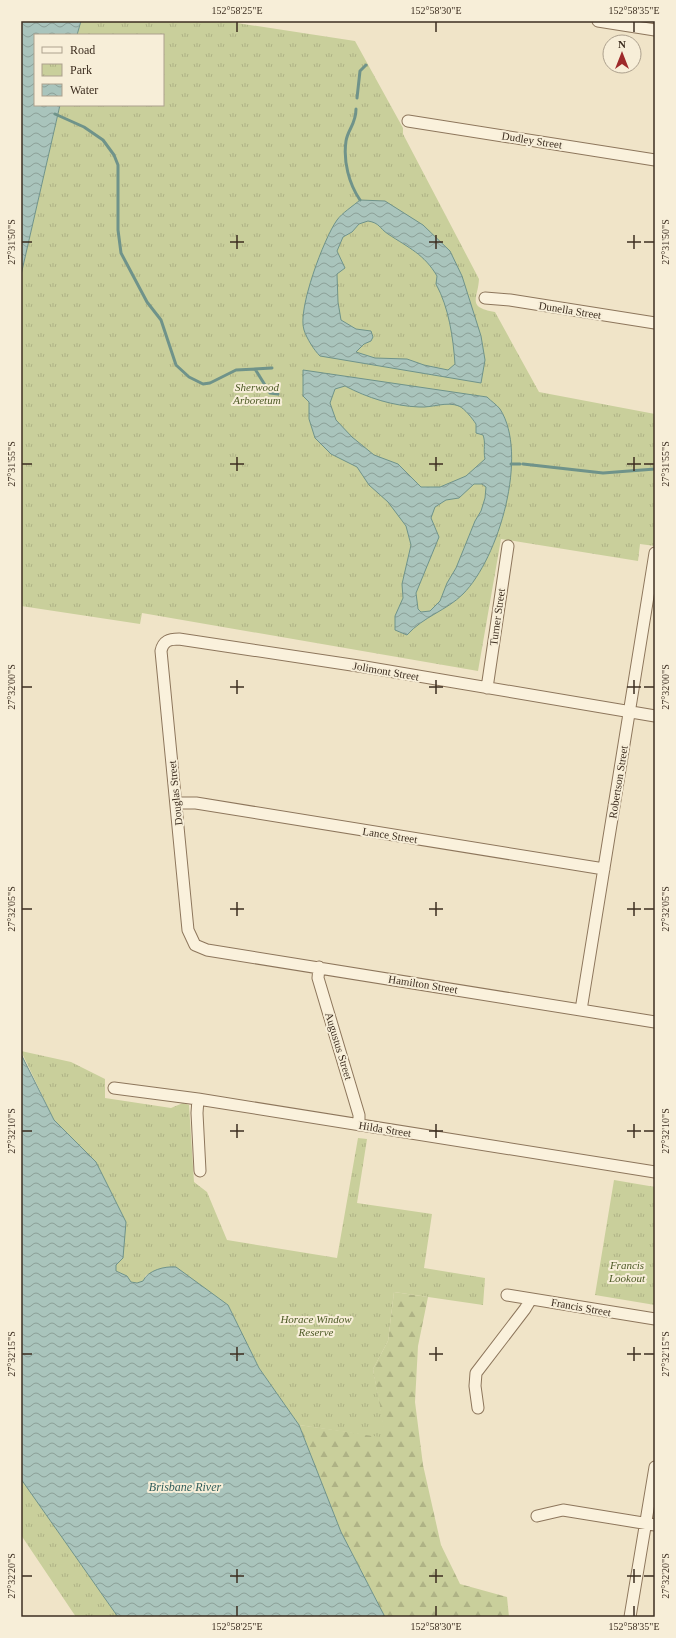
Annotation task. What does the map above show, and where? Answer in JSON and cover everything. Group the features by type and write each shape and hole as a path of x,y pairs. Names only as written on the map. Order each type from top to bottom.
{"street":[{"path":"598,21 655,30"},
{"name":"Dudley Street","path":"408,121 655,160"},
{"name":"Dunella Street","path":"485,298 510,300 655,323"},
{"name":"Turner Street","path":"487,688 508,546"},
{"name":"Robertson Street","path":"581,1010 655,553"},
{"name":"Jolimont Street","path":"164,643 179,639 365,667 655,716"},
{"name":"Douglas Street","path":"164,643 161,657 188,930 193,942"},
{"name":"Lance Street","path":"176,804 196,803 604,870"},
{"name":"Hamilton Street","path":"193,942 198,947 207,950 655,1022"},
{"name":"Augustus Street","path":"319,967 318,978 359,1115 359,1125"},
{"name":"Hilda Street","path":"114,1088 198,1099 655,1172"},
{"path":"198,1099 197,1113 200,1171"},
{"name":"Francis Street","path":"507,1295 655,1319"},
{"path":"478,1408 475,1386 476,1373 526,1309 531,1298"},
{"path":"630,1617 650,1524 655,1467"},
{"path":"537,1516 563,1510 650,1524"}],"green space":[{"name":"Sherwood Arboretum","path":"81,21 224,21 355,41 403,128 403,134 479,279 476,297 477,305 480,308 495,312 539,392 655,414 655,546 640,544 638,561 501,539 478,671 142,613 140,624 21,606 21,275 60,106 164,106 164,34 77,34"},
{"name":"Horace Window Reserve","path":"21,1051 71,1062 105,1079 105,1098 171,1108 183,1103 189,1105 194,1182 207,1192 227,1240 337,1258 358,1138 367,1139 357,1203 432,1214 424,1268 485,1278 483,1305 394,1292 388,1341 373,1369 386,1438 299,1425 259,1368 228,1305 173,1267 146,1275 143,1281 137,1283 131,1282 127,1276 116,1271 96,1162 54,1120"},
{"name":"Francis Lookout","path":"614,1180 655,1187 655,1305 595,1295"},
{"path":"394,1292 428,1297 418,1346 415,1402 423,1465 441,1545 460,1584 507,1597 509,1617 385,1617 341,1532 299,1425 385,1437 373,1369 388,1341"},
{"path":"21,1479 118,1617 76,1617 21,1535"}],"water":[{"path":"21,21 81,21 77,34 34,34 34,106 60,106 21,275"},
{"path":"360,200 385,201 423,225 450,251 462,276 481,336 485,360 481,383 320,356 313,348 304,330 303,320 304,307 313,274 325,242 337,220","holes":["368,221 377,224 385,232 421,257 427,262 437,276 436,284 450,323 453,343 455,364 448,370 424,365 407,359 375,358 356,352 364,344 371,341 373,337 371,331 356,329 341,320 338,302 337,274 345,268 337,251 343,237 352,232 359,224"]},
{"path":"303,370 487,397 500,409 508,428 512,452 511,478 506,505 498,532 488,556 476,578 463,594 414,628 407,635 395,630 395,616 403,598 402,584 411,545 406,526 388,502 369,485 357,467 331,454 315,438 309,419 309,402 303,396","holes":["345,386 372,398 400,405 424,407 449,404 461,407 476,424 476,433 483,435 485,459 466,476 440,487 421,487 398,464 374,455 352,437 336,420 330,403 335,389","474,484 482,484 486,487 485,498 481,511 475,521 456,568 447,583 440,601 430,611 421,612 418,609 416,593 439,537 431,518 435,507 446,500 459,498"]},
{"name":"Brisbane River","path":"21,1054 54,1120 96,1162 126,1222 123,1258 116,1265 116,1271 127,1276 131,1282 137,1283 143,1281 145,1277 153,1271 167,1267 176,1267 228,1305 259,1368 299,1425 341,1532 385,1617 118,1617 21,1479"}],"waterway":[{"path":"357,98 360,71 366,65"},
{"path":"356,109 355,119 346,141 345,156 350,180 360,200"},
{"path":"55,114 84,127 103,140 114,155 118,165 118,230 121,253 147,302 161,320 176,365 189,377 203,384 210,383 236,370 272,368"},
{"path":"255,369 270,393 278,394"},
{"path":"511,464 520,464"},
{"path":"523,464 603,473 655,469"}]}
